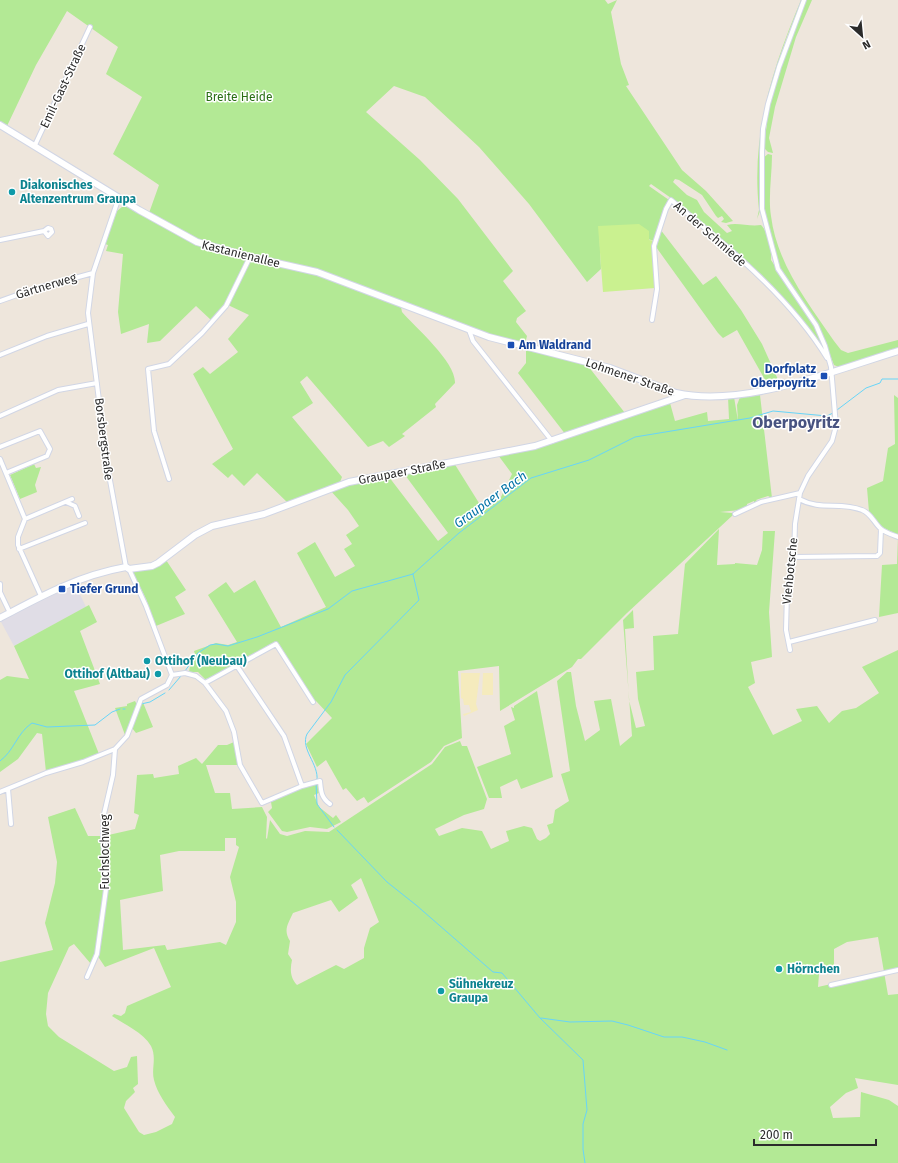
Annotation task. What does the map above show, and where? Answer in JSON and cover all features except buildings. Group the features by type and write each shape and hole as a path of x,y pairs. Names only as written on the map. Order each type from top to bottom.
{"main road":[{"name":"Kastanienallee","path":"0,125 35,145 119,198 197,242 250,257 317,272 389,300"},
{"name":"Lohmener Straße","path":"389,300 489,337 610,368 685,395 727,395 759,392 898,351"},
{"name":"Graupaer Straße","path":"0,618 41,596 89,575 128,568 152,566 195,535 212,526 264,514 350,482 441,465 552,441 685,395"}],"street":[{"name":"Viehbotsche","path":"790,650 786,630 787,593 794,557 795,524 800,493 808,476 832,441 836,426 831,372 822,336 778,269 764,222 761,193 763,129 768,104 779,66 804,0"},
{"name":"Emil-Gast-Straße","path":"35,145 90,27"},
{"name":"Borsbergstraße","path":"119,198 93,272 88,302 88,324 113,505 128,568 146,606 172,675"},
{"name":"An der Schmiede","path":"652,320 656,289 654,246 666,209 671,200 707,230 774,293 807,329 828,360"},
{"path":"0,240 44,232"},
{"path":"169,479 154,431 148,369 169,364 202,333 226,306 250,257"},
{"name":"Gärtnerweg","path":"0,301 46,285 93,272"},
{"path":"0,355 47,336 88,324"},
{"path":"469,330 473,341 552,441"},
{"path":"0,416 58,390 97,383"},
{"path":"0,447 40,431 50,449 47,456 6,473"},
{"path":"0,459 25,519 17,539 19,549 41,596"},
{"path":"735,514 761,502 800,493"},
{"path":"25,519 72,499"},
{"path":"799,499 814,506 850,506 863,510 881,529 898,536"},
{"path":"66,502 75,506 79,516"},
{"path":"19,549 85,523"},
{"path":"794,557 877,556 880,553 881,529"},
{"path":"0,584 0,592 10,613"},
{"path":"789,642 875,620"},
{"path":"205,683 276,644 313,702"},
{"path":"237,666 284,736 302,786"},
{"path":"0,792 46,773 83,762 115,749 127,736 140,699 167,685 172,675 190,674 196,676 205,683 229,717 240,765 262,803 302,786 320,781 321,793 325,800 330,804"},
{"name":"Fuchslochweg","path":"87,977 97,954 104,909 106,874 102,836 104,814 113,775 115,749"},
{"path":"8,789 11,824"},
{"path":"831,985 898,970"}],"shaded area":[{"path":"74,582 86,607 14,646 0,620"}],"green space":[{"name":"Breite Heide","path":"0,0 605,0 608,4 617,0 611,12 621,64 629,85 626,86 682,170 706,191 733,221 726,223 721,222 724,219 722,216 718,218 716,216 702,195 679,180 675,179 673,182 687,195 697,200 704,212 727,233 732,231 727,225 761,225 766,232 769,241 771,260 815,326 826,353 801,318 799,318 774,291 671,198 651,184 649,186 669,200 655,241 599,226 601,269 587,282 529,204 479,147 425,97 394,86 366,112 420,160 458,199 513,271 503,281 526,311 517,318 516,322 527,336 525,344 490,336 317,270 246,254 197,240 149,213 159,185 113,154 142,97 106,74 118,47 67,11 36,65 7,126 0,122"},
{"path":"801,0 803,0 782,51 768,103 761,156 760,211 757,219 759,210 757,182 758,155 766,102 781,51"},
{"path":"806,0 812,0 796,37 775,107 769,138 773,153 768,152 764,148 769,105 774,86"},
{"path":"768,154 772,155 770,201 774,234 787,267 814,312 841,350 848,353 898,340 898,349 839,367 834,365 826,345 779,268 764,211 763,158"},
{"path":"129,206 197,244 247,258 225,304 211,320 196,306 160,341 147,343 149,324 121,334 118,312 123,254 106,251 108,245 105,244 117,211 122,207"},
{"path":"639,224 649,231 649,240 655,241 653,246 655,288 603,292 598,226"},
{"path":"660,229 703,285 716,276 741,310 762,344 780,384 769,387 737,330 723,338 718,333 656,247"},
{"path":"251,260 316,274 401,307 402,312 434,346 449,365 454,375 455,383 435,404 436,407 402,434 405,436 389,447 383,441 368,447 307,376 300,382 313,403 292,417 342,477 340,482 288,503 257,473 244,486 232,474 228,478 212,464 233,449 193,374 203,367 210,374 238,352 228,339 249,315 228,305"},
{"path":"526,348 589,363 588,366 625,413 566,435 518,373 526,363"},
{"path":"760,395 772,498 768,496 756,500 758,502 754,504 754,501 747,504 747,507 740,510 720,512 732,513 733,515 627,613 581,659 578,659 572,667 500,711 499,666 458,671 462,738 444,746 431,762 368,803 364,797 357,801 346,788 343,790 326,760 317,767 306,744 332,718 316,701 314,702 279,644 272,643 213,678 205,679 198,672 189,672 190,666 196,657 194,651 216,643 228,645 237,642 208,595 226,582 234,593 255,580 281,627 326,607 297,553 315,542 335,577 355,566 344,549 352,544 346,535 359,526 348,510 330,490 349,484 389,477 438,541 448,533 405,475 454,463 484,511 500,499 512,474 498,455 568,438 670,403 675,421 707,412 708,421 729,419 728,397 734,397 738,421 737,405 740,397"},
{"path":"894,395 898,398 898,535 882,527 869,512 867,488 883,481 888,448 895,444"},
{"path":"34,464 36,468 41,467 35,485 37,492 20,499 10,475"},
{"path":"719,529 717,565 735,563 757,565 762,550 763,531 775,531 769,612 772,657 751,662 755,683 748,687 773,735 802,721 796,709 817,706 829,723 842,711 856,708 879,693 862,667 898,650 898,969 884,972 888,995 898,994 898,1085 855,1078 858,1088 846,1093 830,1107 833,1118 860,1117 861,1092 889,1100 898,1106 898,1163 0,1163 0,962 53,950 45,923 55,883 57,862 48,817 75,808 88,836 101,836 105,889 95,955 91,964 74,944 69,947 48,993 46,1014 48,1026 59,1037 114,1071 127,1067 131,1057 137,1056 138,1084 133,1088 135,1092 126,1101 124,1108 139,1132 144,1135 156,1132 172,1124 175,1117 155,1085 153,1076 154,1055 148,1041 139,1033 112,1016 114,1014 121,1016 125,1013 127,1006 171,987 154,948 105,967 97,955 107,890 104,836 135,829 139,815 134,813 137,775 153,774 154,778 179,774 178,766 196,758 202,764 218,745 227,745 234,742 239,765 206,765 215,793 230,793 232,809 262,807 267,817 267,839 270,820 280,834 287,836 305,831 329,832 432,764 445,747 460,741 462,746 467,746 487,799 484,809 464,815 435,829 439,836 462,828 482,831 491,849 509,841 506,831 524,826 532,828 537,839 540,841 546,838 550,834 547,825 553,823 555,810 569,801 561,774 570,771 557,681 567,672 571,672 576,706 585,741 600,730 594,701 611,699 620,746 632,736 629,701 636,728 645,726 638,699 636,672 654,670 653,636 678,634 685,564","holes":["225,838 236,838 236,845 239,847 230,877 236,902 236,922 226,945 220,942 167,950 165,945 123,950 120,900 163,891 160,855 179,851 225,851","361,878 379,922 370,928 364,948 364,958 344,969 336,965 297,985 291,973 292,960 288,954 290,941 287,930 293,913 331,900 339,912 358,898 351,885","878,937 884,972 818,987 819,974 834,969 834,949 847,942"]},
{"path":"898,537 898,613 879,617 882,565 897,564"},
{"path":"166,560 186,590 175,597 185,614 156,626 146,599 132,571"},
{"path":"89,605 97,622 80,631 100,684 74,691 99,754 46,772 42,734 37,733 18,759 0,772 0,680 7,676 29,679 14,646"},
{"path":"633,610 634,628 625,629 628,690 623,620"},
{"path":"537,691 553,777 521,789 517,779 500,787 502,798 489,798 477,767 511,754 504,726 515,720 511,707 514,708 514,706"},
{"path":"142,700 153,727 136,733 132,728"},
{"path":"135,701 137,705 125,735 115,708 127,706 127,704"},
{"path":"318,783 319,793 314,795 319,807 333,818 336,815 341,822 327,829 310,827 287,832 282,831 268,812 272,808 271,802 300,788"}],"sand":[{"path":"461,673 480,673 476,704 478,710 464,716 463,714 471,712 469,705 464,705 463,699 461,698"},
{"path":"483,673 493,673 493,695 482,695"}],"waterway":[{"name":"Graupaer Bach","path":"837,410 866,388 880,383 882,379 898,379"},
{"name":"Graupaer Bach","path":"185,671 198,653 210,645 216,644 228,646 257,637 328,609 352,591 413,574 459,533 531,478 589,460 635,437 750,418 773,411 827,416 833,413"},
{"path":"317,780 317,774 306,745 307,734 331,702 345,675 419,600 413,574"},
{"name":"Graupaer Bach","path":"169,690 181,676"},
{"name":"Graupaer Bach","path":"141,704 150,702 165,693"},
{"name":"Graupaer Bach","path":"0,761 5,757 23,732 32,723 47,727 95,725 112,712 120,709"},
{"path":"316,783 317,804 334,827"},
{"path":"337,830 387,882 416,905 493,972 502,973 540,1018 583,1060 587,1110 583,1124 583,1149 585,1163"},
{"path":"503,989 509,983"},
{"path":"541,1018 570,1022 612,1021 664,1037 682,1037 705,1042 727,1050"}],"place":[{"name":"Diakonisches Altenzentrum Graupa","path":"12,192"},
{"name":"Am Waldrand","path":"511,345"},
{"name":"Dorfplatz Oberpoyritz","path":"824,376"},
{"name":"Tiefer Grund","path":"62,589"},
{"name":"Ottihof (Neubau)","path":"147,661"},
{"name":"Ottihof (Altbau)","path":"158,674"},
{"name":"Hörnchen","path":"779,969"},
{"name":"Sühnekreuz Graupa","path":"441,991"}],"district":[{"name":"Oberpoyritz","path":"796,422"}]}
